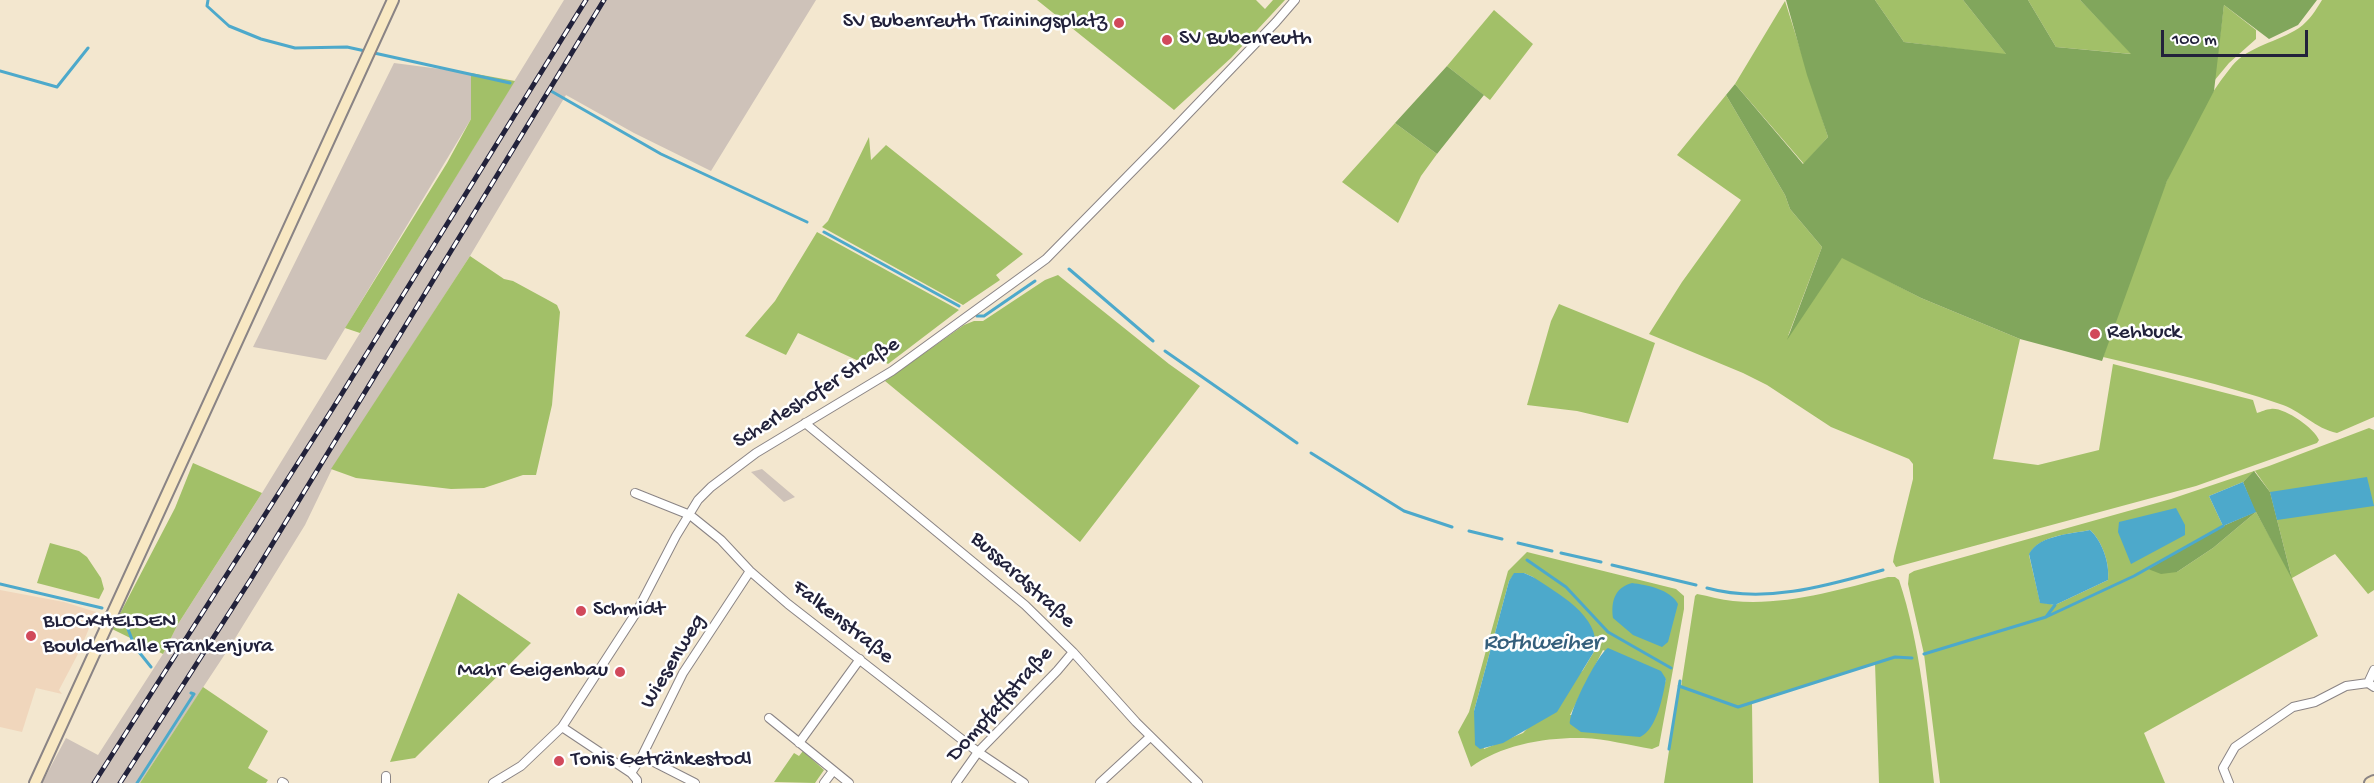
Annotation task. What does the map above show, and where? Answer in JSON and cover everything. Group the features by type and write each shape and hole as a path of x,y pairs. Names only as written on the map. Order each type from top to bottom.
{"main road":[{"path":"35,783 393,0"}],"street":[{"name":"Scherleshofer Straße","path":"493,783 521,766 562,727 636,613 676,536 698,500 756,453 892,371 1046,259 1162,141 1295,0"},
{"name":"Bussardstraße","path":"805,423 1025,605 1073,652 1150,737 1198,783"},
{"path":"635,493 690,515"},
{"name":"Falkenstraße","path":"690,515 721,540 750,571 788,604 978,752 1023,783"},
{"name":"Wiesenweg","path":"631,773 642,756 683,673 750,571"},
{"name":"Dompfaffstraße","path":"956,783 978,752 1073,652"},
{"path":"800,743 860,659"},
{"path":"2229,783 2223,768 2235,747 2293,707 2315,702 2346,686 2371,685 2374,670"},
{"path":"769,718 849,783"},
{"path":"562,727 631,773 637,783"},
{"path":"1100,783 1150,737"},
{"path":"642,756 695,783"},
{"path":"824,783 833,771"}],"shaded area":[{"path":"564,0 816,0 711,171 634,133 566,95 470,256 332,469 305,525 231,645 140,783 42,783 66,738 98,755 163,654 178,624 262,493"},
{"path":"394,63 471,73 471,119 326,360 253,347"},
{"path":"762,469 795,497 784,502 751,472"},
{"path":"0,590 64,602 96,612 59,690 62,694 36,688 22,732 0,727"}],"green space":[{"name":"SV Bubenreuth","path":"1037,0 1256,0 1265,9 1273,0 1285,0 1231,58 1174,110"},
{"path":"1786,0 1875,0 1904,42 2006,54 1963,0 2028,0 2056,47 2131,54 2080,0 2317,0 2298,25 2269,39 2224,5 2214,91 2167,181 2102,361 2020,339 1921,298 1842,258 1787,340 1822,247 1790,209 1785,195 1726,95 1735,84 1803,164 1828,137 1807,75"},
{"path":"1875,0 1963,0 2007,55 1904,42"},
{"path":"2028,0 2080,0 2132,54 2056,47"},
{"path":"2322,0 2374,0 2374,417 2337,433 2322,428 2294,410 2237,390 2103,357 2157,205 2173,167 2210,96 2239,59 2299,28 2309,19"},
{"path":"1785,1 1828,137 1804,164 1735,84"},
{"path":"2224,5 2256,30 2256,39 2229,63 2214,81"},
{"path":"1494,10 1533,44 1490,100 1447,66"},
{"path":"1447,66 1484,95 1437,154 1395,123"},
{"path":"471,73 515,81 360,333 345,328 447,163 471,119"},
{"path":"1726,95 1785,195 1790,209 1822,247 1788,336 1842,257 1921,298 2020,339 1993,459 2038,465 2099,450 2113,364 2253,400 2257,413 2271,409 2283,411 2305,424 2319,440 2317,443 2196,486 1896,567 1893,562 1894,556 1913,479 1913,464 1909,459 1831,427 1767,385 1743,373 1649,334 1682,282 1741,200 1677,155"},
{"path":"1395,123 1437,154 1421,176 1398,223 1342,182"},
{"path":"869,137 871,160 886,145 1023,254 996,275 1000,280 963,305 822,227 828,221"},
{"path":"817,232 959,310 888,364 870,352 863,363 798,333 786,355 745,336 775,301"},
{"path":"470,256 504,279 513,281 557,305 560,312 552,405 536,475 523,475 484,488 451,489 356,478 331,469"},
{"path":"1058,275 1200,386 1080,542 885,381 964,325 974,321 983,321 1045,280"},
{"path":"1559,304 1655,343 1628,423 1577,411 1527,405 1551,321"},
{"path":"2369,428 2374,430 2374,590 2368,594 2335,554 2292,578 2318,636 2144,733 2165,783 1940,783 1924,654 1908,584 1909,574 2171,499 2269,466","holes":["2255,471 2270,492 2291,575 2256,512 2213,548 2177,572 2148,569 2223,526 2209,496 2243,482","2090,530 2104,553 2108,567 2108,580 2055,605 2040,602 2029,555 2033,548 2056,536"]},
{"path":"193,463 262,493 178,624 163,654 112,629 175,508"},
{"path":"2254,471 2270,492 2292,579 2256,512 2213,548 2177,572 2161,574 2148,569 2223,526 2255,512 2243,482"},
{"path":"50,543 79,551 87,557 101,578 104,589 99,599 37,583"},
{"path":"1527,552 1676,589 1684,596 1684,609 1659,746 1652,749 1592,739 1554,739 1510,748 1483,759 1471,767 1458,732 1469,712 1508,571","holes":["1515,573 1524,573 1533,577 1597,639 1595,650 1583,670 1523,733 1484,749 1474,711 1509,581","1603,650 1666,679 1656,714 1570,715"]},
{"path":"1895,577 1899,580 1912,629 1922,680 1934,783 1879,783 1875,663 1752,703 1753,783 1664,783 1679,686 1681,687 1697,594 1733,601 1772,601 1812,596"},
{"path":"458,593 531,643 415,758 390,762"},
{"path":"203,687 268,731 248,768 268,780 266,783 140,783"},
{"path":"803,751 824,770 815,783 774,782 794,753 799,756"}],"water":[{"path":"2367,477 2374,506 2277,520 2270,492"},
{"path":"2243,482 2256,512 2223,526 2209,496"},
{"path":"2176,508 2185,525 2185,535 2131,564 2118,532 2119,522"},
{"path":"2090,530 2104,553 2108,567 2108,580 2055,605 2040,603 2029,554 2040,543 2048,539"},
{"name":"Rothweiher","path":"1514,573 1524,573 1533,577 1575,607 1591,626 1595,638 1595,650 1557,712 1503,743 1480,749 1475,745 1474,711 1509,581"},
{"name":"Rothweiher","path":"1632,583 1664,591 1678,604 1668,642 1662,647 1633,635 1613,618 1615,596 1621,588"},
{"name":"Rothweiher","path":"1608,648 1661,671 1666,679 1655,720 1646,733 1640,737 1581,732 1570,724 1585,683"}],"waterway":[{"path":"208,0 207,6 229,26 261,39 295,48 347,47 510,83"},
{"path":"0,71 57,87 88,48"},
{"path":"551,91 661,154 807,222"},
{"path":"824,232 959,306"},
{"path":"1069,269 1153,341"},
{"path":"977,316 984,316 1035,281"},
{"path":"1165,351 1297,443"},
{"path":"1311,453 1404,511 1452,527"},
{"path":"2046,617 2134,576 2223,526"},
{"path":"1469,531 1502,539"},
{"path":"1518,543 1552,551"},
{"path":"1561,553 1601,562"},
{"path":"1527,560 1566,587 1608,632 1671,668"},
{"path":"1612,565 1696,585"},
{"path":"1707,588 1729,592 1773,594 1818,587 1883,570"},
{"path":"0,584 102,608"},
{"path":"1924,654 2046,617 2055,605"},
{"path":"124,619 135,647 151,667"},
{"path":"1679,686 1738,707 1895,657 1912,658"},
{"path":"1669,749 1680,681"},
{"path":"137,783 194,694 191,693"}],"railway":[{"path":"94,783 333,408 586,0"},
{"path":"120,783 251,579 604,0"}],"place":[{"name":"SV Bubenreuth Trainingsplatz","path":"1119,23"},
{"name":"SV Bubenreuth","path":"1167,40"},
{"name":"Rehbuck","path":"2095,334"},
{"name":"Schmidt","path":"581,611"},
{"name":"BLOCKHELDEN Boulderhalle Frankenjura","path":"31,636"},
{"name":"Mahr Geigenbau","path":"620,672"},
{"name":"Tonis Getränkestodl","path":"559,761"}]}
